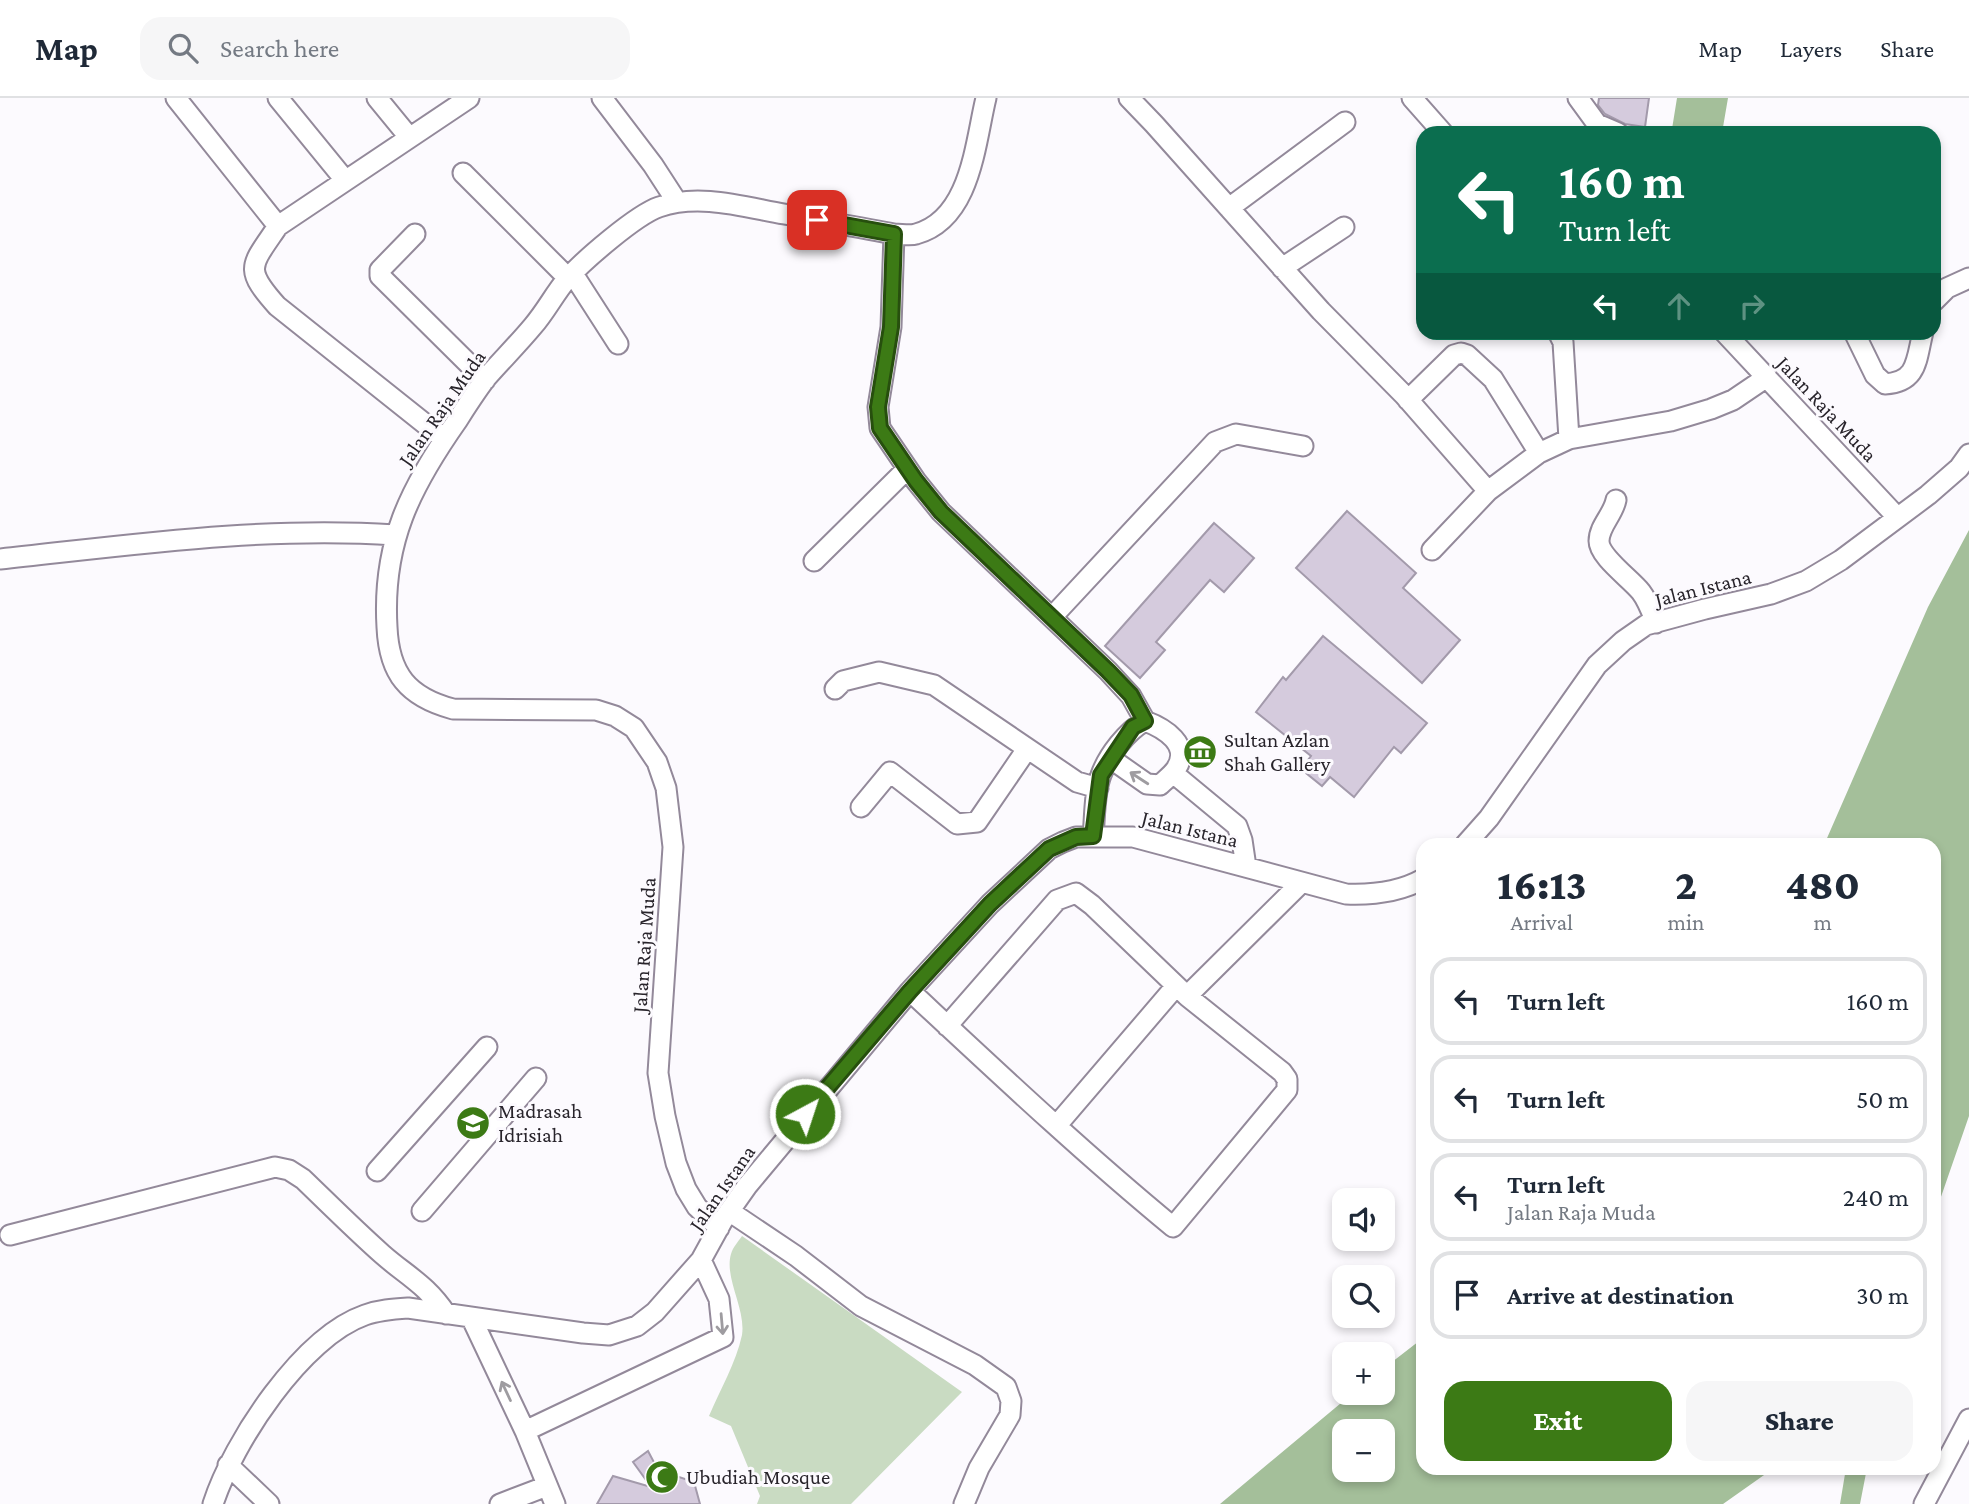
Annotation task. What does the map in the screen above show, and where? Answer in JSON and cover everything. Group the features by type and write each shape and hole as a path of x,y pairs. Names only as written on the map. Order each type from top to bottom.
{"street":[{"path":"176,98 278,226"},
{"path":"278,98 345,180"},
{"path":"377,98 409,137"},
{"path":"444,439 277,306 258,285 253,270 258,255 278,226 469,98"},
{"path":"602,98 653,165 677,202"},
{"name":"Jalan Raja Muda","path":"964,1504 979,1468 1010,1415 1011,1401 1006,1387 975,1365 861,1306 796,1256 696,1207 686,1189 664,1116 659,1073 673,848 666,788 657,762 634,728 615,716 596,710 453,709 435,704 407,686 395,672 390,655 387,634 387,570 395,535 412,494 444,439 485,380 534,325 570,276 635,220 657,208 677,202 714,202 894,234 916,234 934,225 950,212 965,189 986,98"},
{"path":"1129,98 1321,311 1408,400 1488,491"},
{"path":"1412,98 1437,126"},
{"path":"1578,98 1597,124 1602,126"},
{"path":"1229,208 1345,122"},
{"path":"463,173 570,276 618,344"},
{"path":"1282,268 1344,227"},
{"path":"415,234 384,264 380,276 485,380"},
{"path":"894,234 891,327 878,407 880,428 907,469 941,512 1131,695 1145,721 1159,726 1178,742 1182,755 1172,773 1160,785 1147,784 1110,758"},
{"path":"1941,294 1947,288 1969,278"},
{"path":"1562,340 1569,439"},
{"name":"Jalan Raja Muda","path":"1732,340 1896,516"},
{"path":"1858,340 1875,375 1885,384 1900,383 1906,379 1914,366 1921,340"},
{"path":"1408,400 1454,355 1466,355 1493,379 1539,453"},
{"path":"1432,550 1488,491 1539,453 1569,439 1671,421 1711,409 1734,400 1767,377"},
{"path":"1052,617 1214,442 1236,435 1303,446"},
{"name":"Jalan Istana","path":"1471,838 1489,818 1597,665 1623,641 1646,625 1771,594 1806,581 1841,561 1938,486 1959,468 1969,454"},
{"path":"814,561 907,469"},
{"path":"1616,500 1614,510 1601,531 1601,551 1643,595 1656,622"},
{"path":"0,559 238,534 395,535"},
{"path":"835,689 843,681 879,672 934,685 1077,782 1098,788"},
{"path":"1093,836 1101,775 1133,727 1145,721"},
{"path":"861,807 890,772 957,824 977,822 1027,750"},
{"path":"1172,773 1237,826 1246,867"},
{"name":"Jalan Istana","path":"213,1504 228,1465 251,1426 299,1363 339,1329 364,1315 408,1308 610,1335 636,1326 655,1312 701,1260 724,1220 805,1114 910,991 990,904 1049,849 1076,837 1133,837 1346,894 1368,895 1416,883"},
{"path":"1057,1125 1181,991 1301,883"},
{"path":"910,991 947,1026 1057,1125 1107,1172 1173,1227 1287,1090 1287,1079 1282,1072 1181,991 1092,905 1076,893 1057,900 947,1026"},
{"path":"377,1171 487,1047"},
{"path":"422,1211 536,1078"},
{"path":"10,1236 275,1167 289,1170 303,1179 383,1255 423,1285 446,1314"},
{"path":"525,1431 723,1336 719,1299 701,1260"},
{"path":"471,1317 525,1431 551,1495 500,1504"},
{"path":"1941,1472 1969,1419"},
{"path":"228,1465 269,1504"},
{"path":"1924,1504 1939,1475"}],"shaded area":[{"path":"1677,98 1728,98 1723,126 1672,126"},
{"path":"1969,530 1969,1116 1941,1197 1941,838 1827,838 1928,607"},
{"path":"742,1236 962,1392 851,1504 757,1504 760,1496 731,1426 709,1416 732,1366 742,1335 741,1315 732,1283 730,1263 732,1251"},
{"path":"1416,1343 1416,1475 1764,1475 1723,1504 1220,1504 1339,1405 1395,1405 1395,1360"},
{"path":"1845,1475 1866,1475 1860,1504 1840,1504"}],"building":[{"path":"1599,98 1649,98 1645,126 1625,124 1605,114 1598,105"},
{"path":"1347,511 1416,573 1403,588 1460,640 1422,683 1296,568"},
{"path":"1214,523 1254,558 1224,592 1210,580 1156,642 1165,650 1140,678 1105,646"},
{"path":"1323,636 1427,723 1401,753 1394,747 1354,797 1330,777 1322,786 1301,769 1311,756 1256,712 1283,677 1286,680"},
{"name":"Ubudiah Mosque","path":"648,1451 658,1470 694,1482 700,1504 597,1504 613,1476 651,1487 633,1462"}],"place":[{"name":"Sultan Azlan Shah Gallery","path":"1200,752"},
{"name":"Madrasah Idrisiah","path":"473,1123"},
{"name":"Ubudiah Mosque","path":"662,1477"}],"route":[{"path":"805,1114 910,991 990,904 1049,849 1076,837 1093,836 1101,775 1133,727 1145,721 1131,695 1108,671 941,512 891,445 880,428 878,407 891,327 894,234 817,220"}]}
